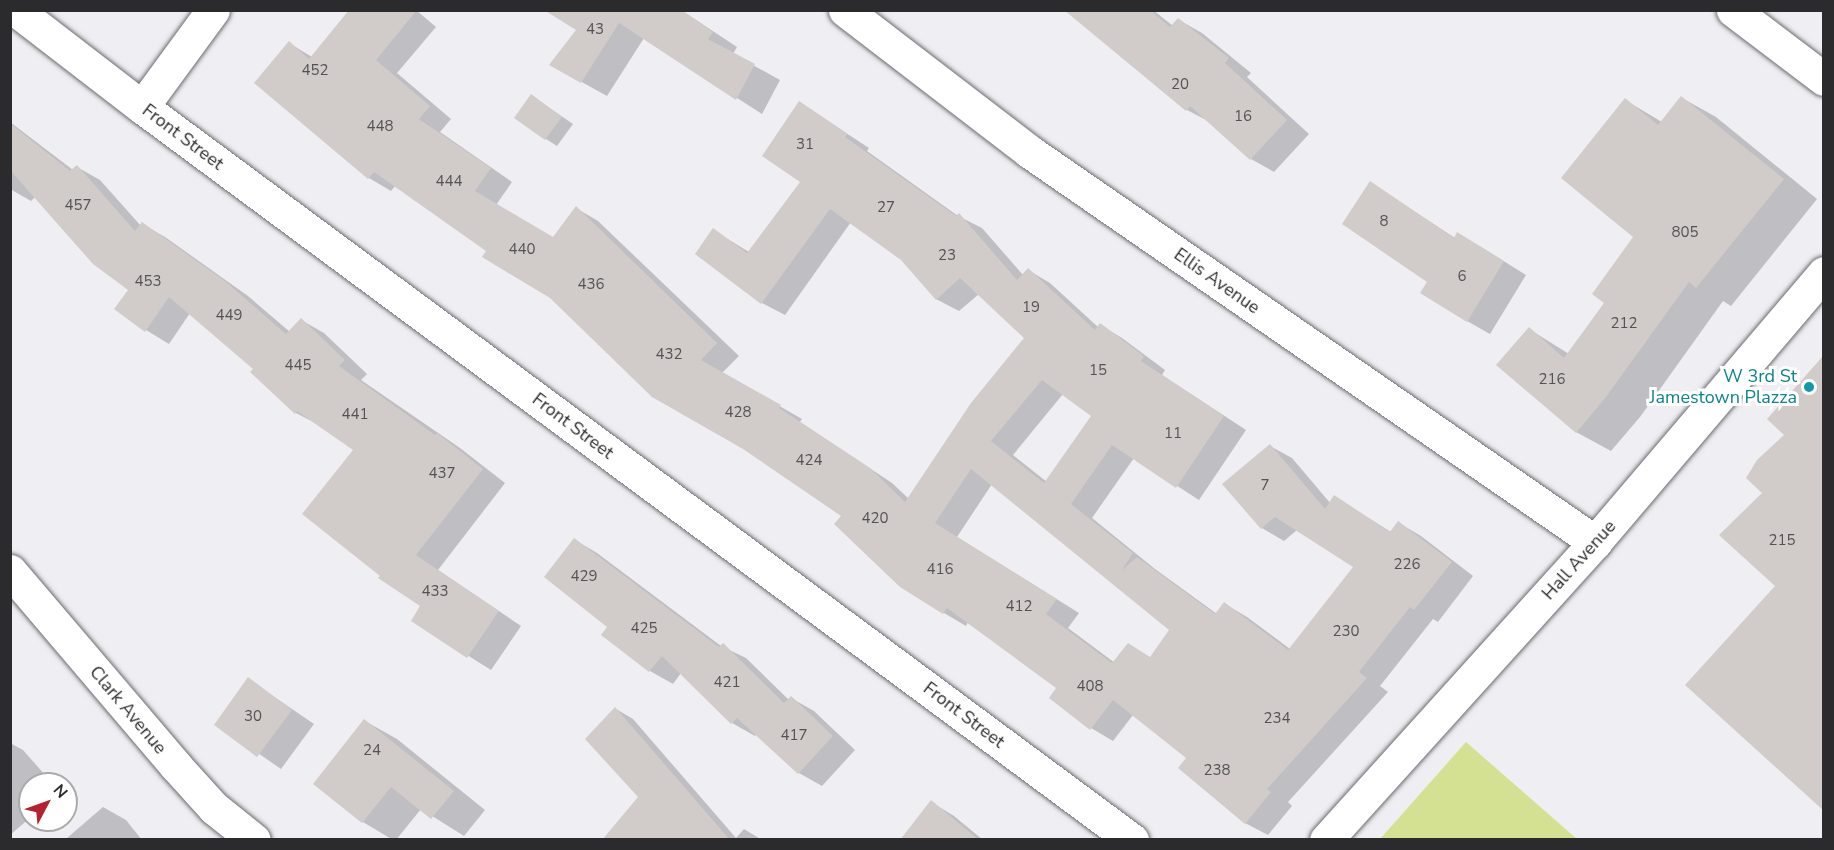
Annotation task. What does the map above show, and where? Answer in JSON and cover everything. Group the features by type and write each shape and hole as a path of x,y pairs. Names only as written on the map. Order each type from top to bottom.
{"street":[{"path":"142,106 213,10"},
{"name":"Ellis Avenue","path":"845,10 1030,152 1595,542"},
{"path":"1733,10 1824,79"},
{"name":"Front Street","path":"16,15 1132,840"},
{"name":"Hall Avenue","path":"1326,840 1595,542 1824,273"},
{"name":"Clark Avenue","path":"10,571 214,808 254,840"}],"green space":[{"path":"1466,742 1577,839 1380,839"}],"building":[{"path":"349,10 417,10 376,60 430,106 419,119 491,168 475,191 553,237 576,206 717,343 701,360 781,405 779,408 870,468 905,502 971,403 1024,338 960,278 936,300 901,260 830,209 761,304 695,254 713,228 747,253 800,182 762,156 799,101 848,134 845,137 956,216 959,213 1017,280 1028,268 1095,330 1100,323 1144,356 1141,361 1224,416 1176,488 1112,445 1071,504 1133,553 1122,570 1137,557 1215,614 1224,602 1288,650 1353,567 1275,517 1261,529 1222,484 1270,444 1325,509 1334,495 1390,532 1398,521 1452,562 1414,610 1410,607 1359,672 1367,678 1267,789 1271,792 1245,824 1178,768 1186,758 1113,700 1090,730 1049,698 1056,688 947,608 943,614 900,587 834,524 841,516 743,449 652,397 550,298 482,257 486,251 374,172 368,179 254,83 289,41 309,59","holes":["1042,380 1091,416 1044,483 991,441","971,469 1169,630 1150,657 1128,643 1112,663 1046,614 1057,599 935,523"]},
{"path":"544,10 681,10 713,32 708,39 755,64 736,100 619,23 581,83 549,65 576,30"},
{"path":"1064,10 1150,10 1170,27 1178,18 1229,58 1225,63 1287,120 1250,160 1190,106 1186,111"},
{"path":"531,94 562,117 545,140 514,118"},
{"path":"1681,96 1784,179 1696,288 1689,282 1606,397 1576,433 1496,365 1529,327 1564,358 1604,303 1592,294 1633,237 1561,178 1625,98 1658,125"},
{"path":"10,123 70,171 77,165 135,231 142,222 225,281 286,334 301,318 345,360 339,366 435,435 437,433 483,469 416,555 499,611 467,658 411,621 420,606 378,578 380,576 302,514 353,450 297,411 295,414 250,372 253,369 169,297 145,332 114,309 128,290 93,264 10,170"},
{"path":"1370,181 1454,238 1457,232 1504,261 1467,322 1420,293 1427,282 1342,224"},
{"path":"1824,355 1824,811 1685,685 1775,586 1719,535 1762,493 1746,478 1757,460 1784,435 1767,419"},
{"path":"574,538 719,647 723,643 784,703 791,696 833,736 798,774 737,718 731,724 662,656 649,672 601,635 607,627 544,577"},
{"path":"248,677 292,710 257,757 214,725"},
{"path":"615,707 730,840 602,840 638,797 585,739"},
{"path":"364,719 454,791 431,819 391,787 362,823 313,784"},
{"path":"931,800 979,840 900,840"}],"place":[{"name":"W 3rd St Jamestown Plazza","path":"1809,387"}]}
